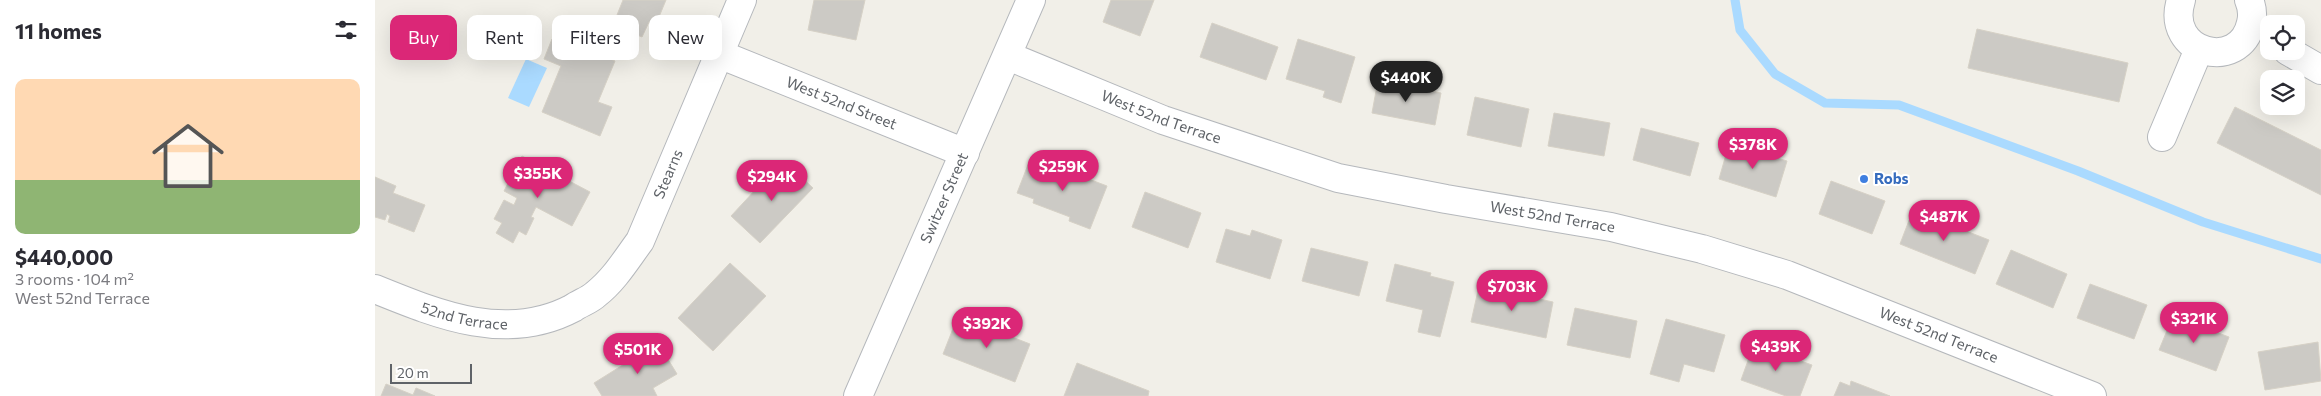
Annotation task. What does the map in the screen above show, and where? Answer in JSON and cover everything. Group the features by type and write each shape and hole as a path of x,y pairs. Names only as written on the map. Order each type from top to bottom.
{"street":[{"name":"Stearns","path":"722,47 742,0"},
{"name":"Switzer Street","path":"860,395 1031,0"},
{"path":"2181,0 2178,10 2178,21 2182,33 2199,49 2211,52 2228,49 2243,40 2259,35 2249,0"},
{"path":"2162,137 2199,49"},
{"name":"West 52nd Street","path":"722,55 965,152"},
{"name":"West 52nd Terrace","path":"1008,56 1163,120 1338,178 1446,199 1611,227 1702,249 1787,275 2092,396"},
{"name":"Stearns","path":"556,316 595,295 618,272 640,241 716,60"},
{"path":"2304,60 2321,70"},
{"name":"52nd Terrace","path":"375,289 471,322 513,326 556,316"}],"water":[{"path":"526,60 547,68 529,107 508,98"}],"building":[{"path":"623,0 666,0 660,15 649,15 649,22 642,37 639,36 639,15 617,15"},
{"path":"814,0 865,0 856,40 808,30"},
{"path":"1111,0 1154,0 1140,36 1103,22"},
{"path":"1212,23 1278,47 1266,80 1200,57"},
{"path":"1977,29 2128,63 2119,102 1968,68"},
{"path":"552,39 552,60 615,61 598,102 612,107 600,136 542,112 561,66 544,59"},
{"path":"1298,39 1355,57 1341,103 1323,97 1325,91 1286,79"},
{"path":"1378,80 1441,93 1435,125 1372,113"},
{"path":"1475,97 1529,109 1521,147 1467,135"},
{"path":"2235,107 2321,150 2321,195 2217,143"},
{"path":"1554,113 1610,123 1604,156 1548,146"},
{"path":"1641,128 1699,143 1690,176 1633,160"},
{"path":"1729,144 1787,161 1776,197 1719,179"},
{"path":"522,156 590,192 572,226 536,207 531,217 534,218 526,235 519,231 513,243 496,233 502,223 494,219 504,200 514,205 517,198 504,191"},
{"path":"1031,157 1107,186 1090,229 1069,221 1070,217 1033,203 1034,199 1017,193"},
{"path":"783,160 813,188 760,243 731,216"},
{"path":"375,177 396,186 393,193 425,205 414,232 388,222 390,216 387,214 385,220 375,217"},
{"path":"1831,181 1885,201 1872,234 1819,214"},
{"path":"1145,192 1201,213 1188,248 1132,227"},
{"path":"1913,210 1989,240 1975,274 1900,244"},
{"path":"1226,229 1250,236 1252,230 1282,240 1270,279 1216,262"},
{"path":"1311,248 1368,262 1359,296 1302,281"},
{"path":"2011,250 2067,274 2053,308 1996,284"},
{"path":"730,263 766,296 713,351 678,318"},
{"path":"1395,264 1431,273 1430,276 1454,282 1440,337 1418,332 1423,310 1386,301"},
{"path":"2090,284 2147,305 2134,339 2077,318"},
{"path":"1479,286 1553,302 1546,338 1471,322"},
{"path":"1575,308 1637,321 1630,358 1567,345"},
{"path":"958,316 1030,344 1015,382 943,354"},
{"path":"2173,316 2229,337 2216,371 2159,350"},
{"path":"1666,319 1725,335 1714,372 1684,364 1679,382 1650,374"},
{"path":"2318,342 2321,381 2265,390 2258,352"},
{"path":"658,343 677,374 653,388 657,396 602,396 594,383"},
{"path":"1754,344 1812,365 1800,396 1786,396 1741,380"},
{"path":"1077,363 1149,391 1148,396 1064,396"},
{"path":"1851,381 1890,396 1834,396 1840,382 1850,386"},
{"path":"386,384 413,395 416,388 435,396 381,396"}],"waterway":[{"path":"1735,0 1740,30 1775,74 1825,103 1899,105 2078,171 2203,222 2321,259"}],"place":[{"name":"Robs","path":"1864,179"}]}
